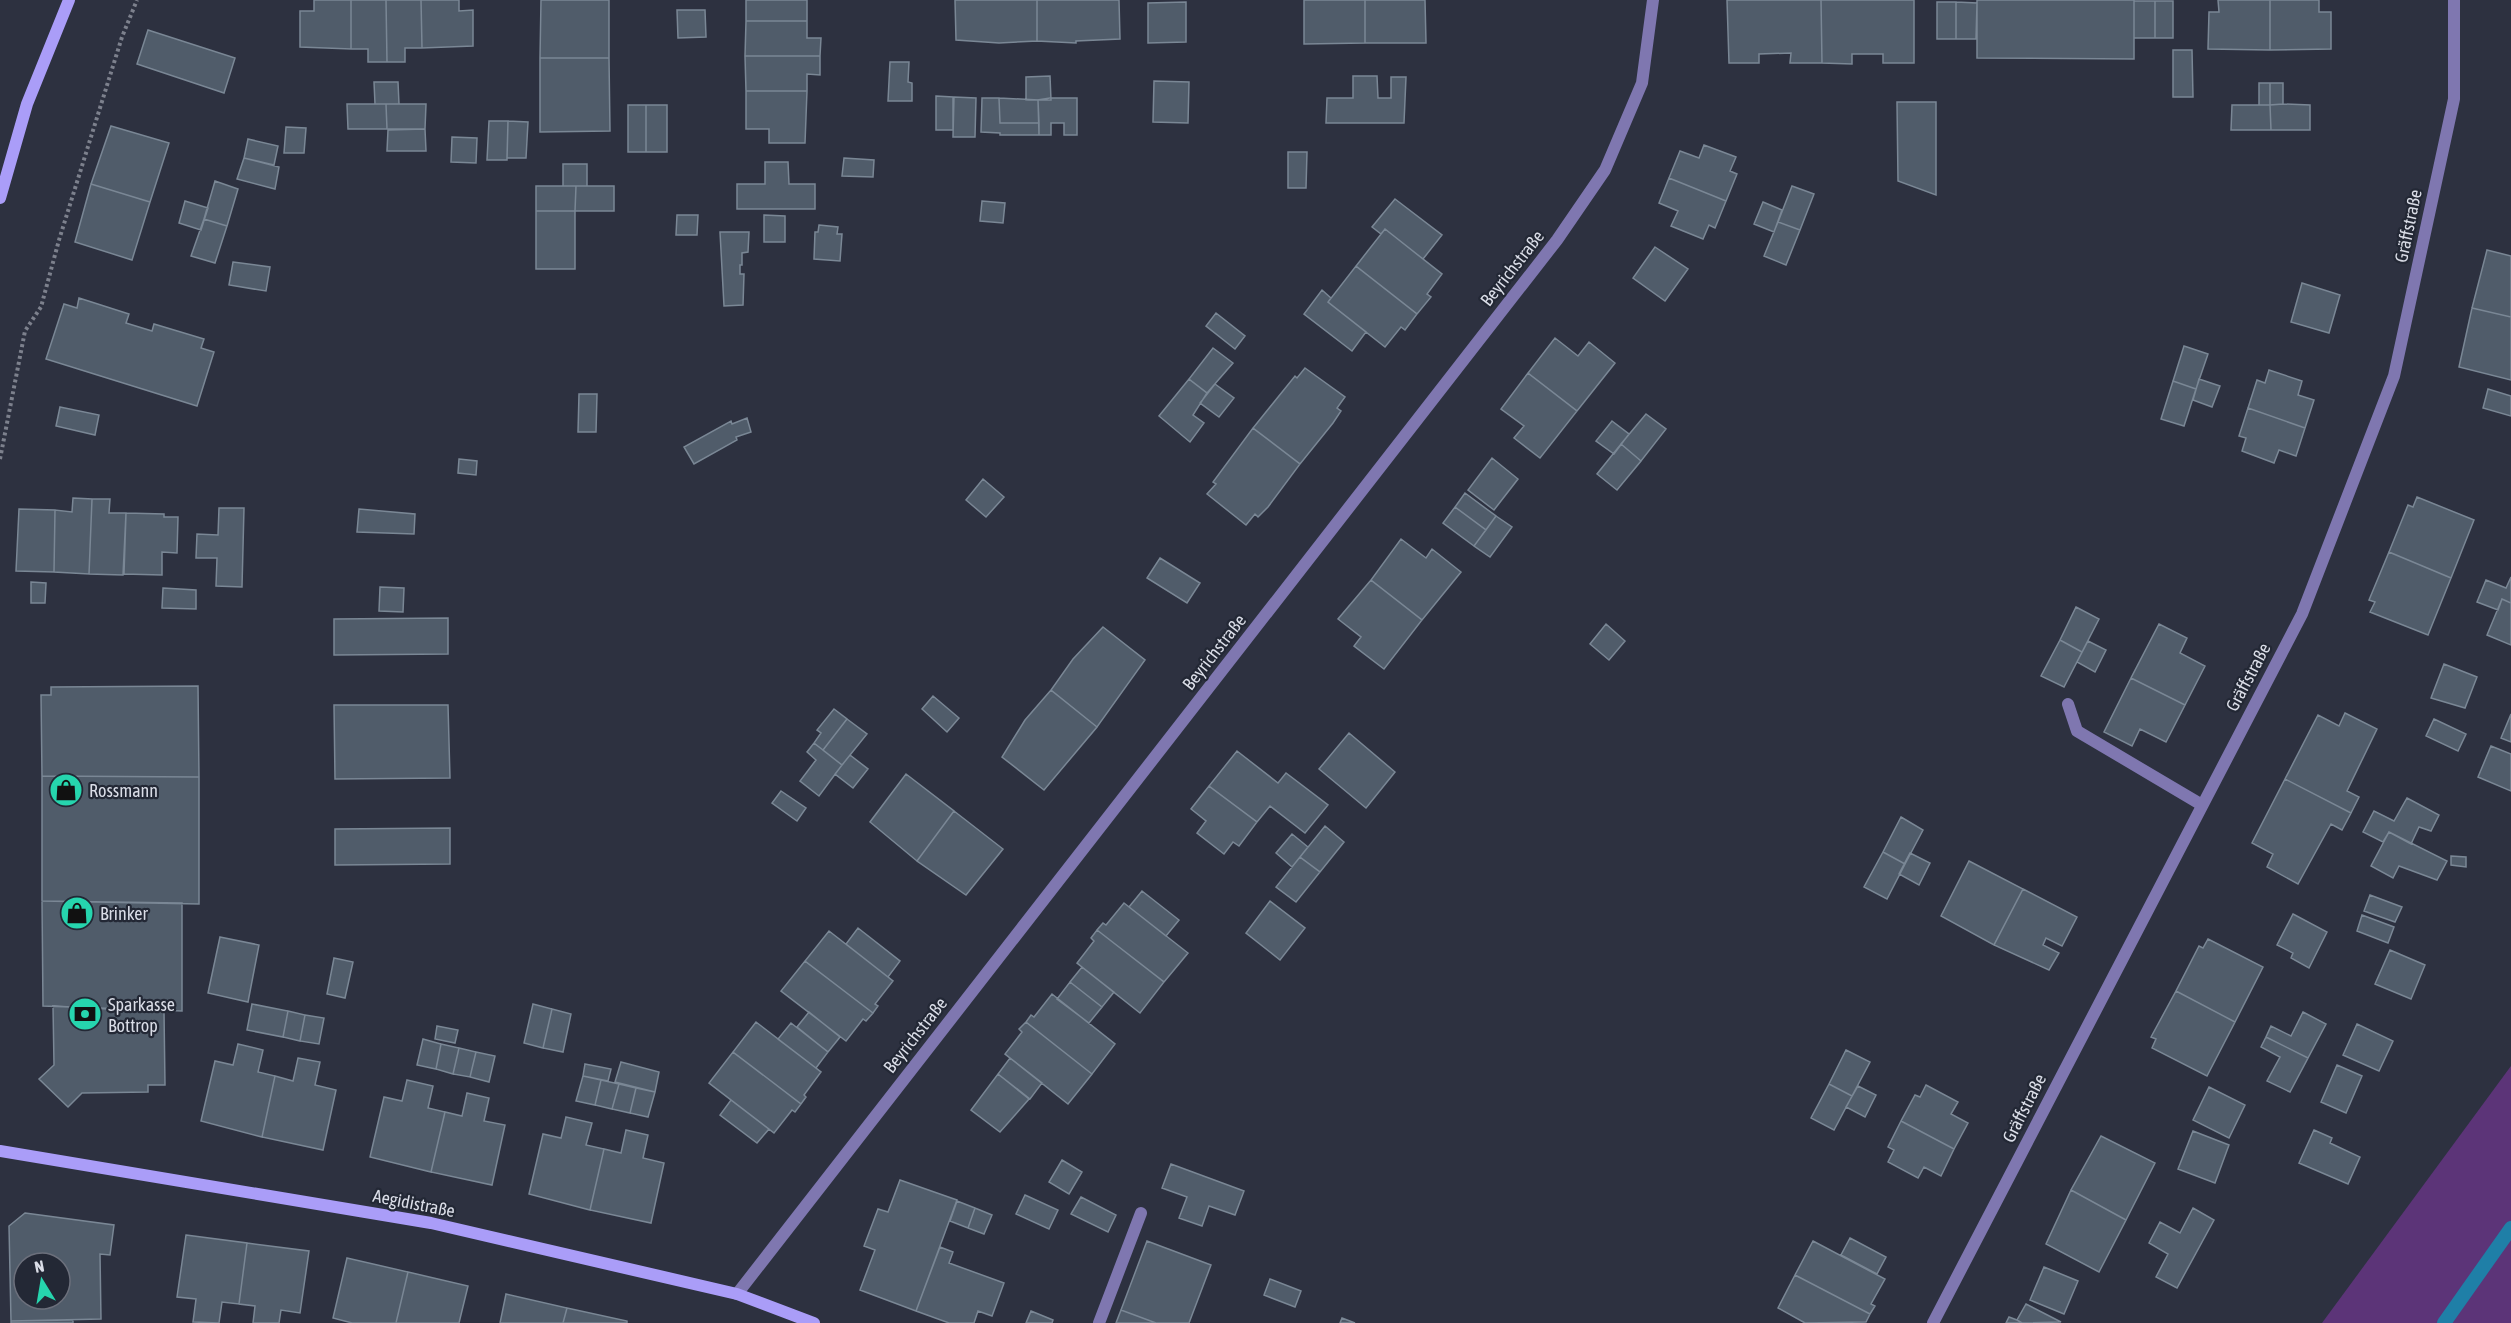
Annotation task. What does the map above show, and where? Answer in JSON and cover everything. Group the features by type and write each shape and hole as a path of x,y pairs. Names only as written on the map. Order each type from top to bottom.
{"street":[{"path":"0,198 27,104 69,0"},
{"name":"Beyrichstraße","path":"737,1294 1557,240 1605,170 1642,83 1653,0"},
{"name":"Gräffstraße","path":"1933,1323 2302,614 2394,376 2454,99 2454,0"},
{"path":"2068,704 2077,731 2202,805"},
{"name":"Aegidistraße","path":"0,1151 431,1223 737,1294 814,1323"},
{"path":"1099,1323 1141,1213"}],"path":[{"path":"0,459 26,331 41,307 59,240 122,37 137,0"}],"shaded area":[{"path":"2511,1066 2511,1323 2322,1323"}],"building":[{"path":"314,0 351,0 351,49 300,47 300,11 314,11"},
{"path":"351,0 386,0 387,62 368,62 368,49 351,49"},
{"path":"386,0 421,0 422,48 405,48 405,62 387,62"},
{"path":"421,0 459,0 459,11 473,10 473,46 422,48"},
{"path":"541,0 609,0 609,58 540,58"},
{"path":"746,0 807,0 807,21 746,21"},
{"path":"955,0 1037,0 1037,41 999,43 956,40"},
{"path":"1037,0 1119,0 1120,39 1076,41 1076,43 1037,41"},
{"path":"1304,0 1365,0 1365,43 1304,44"},
{"path":"1365,0 1425,0 1426,43 1365,43"},
{"path":"1727,0 1821,0 1822,63 1790,63 1791,53 1759,54 1759,63 1729,63"},
{"path":"1821,0 1914,0 1914,63 1883,63 1883,54 1852,54 1852,64 1822,63"},
{"path":"1977,0 2134,0 2134,59 1977,58"},
{"path":"2218,0 2270,0 2270,50 2208,49 2209,12 2219,12"},
{"path":"2270,0 2319,0 2319,12 2331,12 2331,49 2270,50"},
{"path":"2134,1 2155,1 2155,38 2134,38"},
{"path":"2155,1 2173,1 2173,38 2155,38"},
{"path":"1186,2 1186,42 1148,43 1148,3"},
{"path":"1937,2 1956,2 1956,39 1937,39"},
{"path":"1956,2 1977,3 1976,39 1956,39"},
{"path":"677,10 705,10 706,37 678,38"},
{"path":"746,21 807,21 807,38 821,38 820,56 745,56"},
{"path":"148,30 235,58 224,93 137,64"},
{"path":"2173,50 2192,50 2193,97 2173,97"},
{"path":"745,56 820,56 820,75 807,74 807,91 746,91"},
{"path":"540,58 609,58 610,131 540,132"},
{"path":"890,62 909,62 908,82 912,83 912,101 888,101"},
{"path":"1050,76 1051,100 1026,100 1026,77"},
{"path":"1353,76 1377,76 1378,98 1391,98 1391,77 1406,77 1404,123 1326,123 1327,98 1353,98"},
{"path":"1154,81 1189,82 1188,123 1153,122"},
{"path":"374,82 398,82 399,104 375,104"},
{"path":"2259,83 2270,83 2270,105 2259,105"},
{"path":"2270,83 2283,83 2283,104 2270,105"},
{"path":"746,91 807,91 805,143 769,143 769,129 746,129"},
{"path":"936,96 953,97 953,130 936,130"},
{"path":"954,97 976,98 975,137 953,137"},
{"path":"982,98 999,98 1000,123 1039,123 1039,135 1000,135 1000,133 981,132"},
{"path":"999,98 1038,100 1039,123 1000,123"},
{"path":"1077,98 1077,135 1064,135 1064,123 1051,123 1051,135 1039,135 1038,100"},
{"path":"1897,102 1936,102 1936,195 1898,181"},
{"path":"347,104 386,104 387,129 348,129"},
{"path":"386,104 426,104 425,129 387,129"},
{"path":"628,105 646,105 646,152 628,152"},
{"path":"646,105 667,105 667,152 646,152"},
{"path":"2232,105 2270,105 2271,130 2231,130"},
{"path":"2270,105 2310,105 2310,130 2271,130"},
{"path":"489,121 508,121 507,160 487,160"},
{"path":"508,121 528,122 526,158 507,158"},
{"path":"111,126 169,143 150,202 91,184"},
{"path":"286,127 306,128 304,153 284,153"},
{"path":"425,129 426,151 387,151 388,130"},
{"path":"452,137 477,138 476,163 451,162"},
{"path":"248,139 278,146 274,165 244,158"},
{"path":"1704,145 1736,157 1730,171 1737,174 1726,201 1669,178 1680,151 1699,158"},
{"path":"1288,152 1307,152 1306,188 1288,188"},
{"path":"244,158 279,167 275,189 237,179"},
{"path":"844,158 874,160 873,177 842,176"},
{"path":"765,162 788,162 789,184 815,184 815,209 737,209 737,184 765,184"},
{"path":"563,164 587,164 587,186 563,186"},
{"path":"1669,178 1726,201 1715,228 1709,225 1703,239 1671,226 1678,211 1659,203"},
{"path":"215,181 238,189 227,226 204,219"},
{"path":"91,184 150,202 132,260 75,242"},
{"path":"536,186 576,186 575,211 536,211"},
{"path":"576,186 614,186 614,211 575,211"},
{"path":"1792,186 1814,194 1800,230 1778,222"},
{"path":"1395,199 1442,235 1423,259 1385,229 1381,234 1372,227"},
{"path":"185,201 208,208 201,230 179,223"},
{"path":"982,201 1005,203 1003,223 980,221"},
{"path":"1763,202 1782,210 1774,232 1754,224"},
{"path":"536,211 575,211 575,269 536,269"},
{"path":"677,215 698,215 697,235 676,235"},
{"path":"764,215 785,216 785,242 764,242"},
{"path":"204,219 227,226 215,263 191,256"},
{"path":"1778,222 1800,230 1786,265 1764,256"},
{"path":"819,225 838,227 837,234 842,234 840,261 814,259 815,232 818,232"},
{"path":"1385,229 1442,274 1427,294 1431,297 1417,314 1356,266"},
{"path":"720,232 749,232 748,252 742,253 742,265 740,265 740,274 744,274 743,305 724,306"},
{"path":"1655,247 1688,269 1665,301 1633,278"},
{"path":"2487,250 2511,256 2511,317 2472,308"},
{"path":"233,262 270,267 266,291 229,285"},
{"path":"1356,266 1417,314 1405,330 1401,327 1385,347 1328,302"},
{"path":"2302,283 2340,295 2329,333 2291,322"},
{"path":"1322,290 1331,298 1328,302 1366,332 1352,351 1304,314"},
{"path":"79,298 129,314 126,323 152,331 154,324 204,339 201,348 214,352 197,406 46,359 64,304 77,308"},
{"path":"2472,308 2511,317 2511,380 2459,367"},
{"path":"1216,313 1245,336 1235,349 1206,326"},
{"path":"1555,338 1578,356 1589,342 1615,363 1577,411 1528,373"},
{"path":"2184,346 2208,354 2196,389 2173,381"},
{"path":"1213,348 1233,363 1207,393 1189,379"},
{"path":"1305,368 1345,397 1337,408 1341,411 1333,423 1300,464 1253,428 1295,376 1297,378"},
{"path":"2269,370 2302,381 2298,395 2314,400 2305,428 2248,408 2257,380 2265,383"},
{"path":"1528,373 1577,411 1540,458 1514,438 1524,426 1501,409"},
{"path":"1189,379 1207,393 1193,415 1204,423 1190,442 1159,416"},
{"path":"2199,379 2220,386 2212,407 2193,400"},
{"path":"2173,381 2196,389 2184,426 2161,419"},
{"path":"1215,384 1234,398 1219,417 1200,403"},
{"path":"2488,389 2511,396 2511,416 2483,408"},
{"path":"579,394 597,394 596,432 578,432"},
{"path":"60,407 99,415 95,435 56,426"},
{"path":"2248,408 2305,428 2296,456 2279,450 2274,463 2242,451 2246,438 2239,436"},
{"path":"1646,414 1666,429 1641,461 1621,444"},
{"path":"747,418 751,432 736,437 737,440 694,464 684,447 731,421 732,424"},
{"path":"1612,421 1629,434 1614,454 1596,441"},
{"path":"1253,428 1300,464 1268,507 1258,517 1255,514 1246,525 1207,494 1216,484 1213,482"},
{"path":"1621,444 1641,461 1617,490 1597,474"},
{"path":"1492,458 1518,479 1494,510 1468,490"},
{"path":"459,459 477,461 476,475 458,473"},
{"path":"983,479 1004,497 986,517 966,500"},
{"path":"1465,493 1496,516 1486,530 1455,507"},
{"path":"2417,497 2474,520 2451,578 2389,552 2408,505 2413,507"},
{"path":"73,498 92,499 89,574 54,572 55,510 72,512"},
{"path":"92,499 110,499 109,513 126,513 123,575 89,574"},
{"path":"1455,507 1486,530 1474,546 1443,523"},
{"path":"219,508 244,508 242,587 216,586 217,558 196,558 197,534 218,535"},
{"path":"19,509 55,510 54,572 16,571"},
{"path":"359,509 415,514 414,534 357,532"},
{"path":"126,513 164,514 164,517 178,517 177,553 162,552 162,575 124,574"},
{"path":"1496,516 1512,527 1490,557 1474,546"},
{"path":"1401,539 1426,558 1432,549 1461,572 1422,620 1371,580"},
{"path":"2389,552 2451,578 2428,635 2370,612 2375,602 2369,600"},
{"path":"1160,558 1200,583 1187,603 1147,578"},
{"path":"2511,577 2511,603 2502,599 2498,610 2477,602 2486,580 2506,588"},
{"path":"1371,580 1422,620 1384,669 1354,646 1361,637 1338,619"},
{"path":"31,582 46,583 45,603 31,603"},
{"path":"380,587 404,588 403,612 379,611"},
{"path":"163,588 196,590 196,609 162,608"},
{"path":"2502,599 2511,603 2511,645 2487,635"},
{"path":"2076,607 2099,619 2082,652 2060,640"},
{"path":"448,618 448,654 334,655 334,619"},
{"path":"1606,624 1625,641 1609,660 1590,644"},
{"path":"2159,624 2187,638 2180,653 2205,666 2185,705 2131,678"},
{"path":"1103,627 1145,660 1097,727 1051,690 1073,659"},
{"path":"2060,640 2082,652 2064,687 2041,676"},
{"path":"2088,641 2106,650 2095,672 2077,662"},
{"path":"2444,664 2477,677 2465,708 2431,698"},
{"path":"2131,678 2185,705 2166,742 2140,729 2132,746 2104,732"},
{"path":"198,686 199,777 42,776 41,695 51,695 51,687"},
{"path":"1051,690 1097,727 1044,790 1002,757 1025,720"},
{"path":"933,696 959,718 947,732 922,709"},
{"path":"334,705 448,705 450,778 335,779"},
{"path":"834,709 847,719 823,750 814,743 821,733 817,730"},
{"path":"2345,713 2377,729 2347,791 2359,797 2351,813 2285,779 2318,715 2339,726"},
{"path":"2511,714 2511,742 2501,738"},
{"path":"847,719 867,734 842,765 823,750"},
{"path":"2434,719 2466,734 2458,751 2426,736"},
{"path":"1349,733 1395,772 1366,808 1319,769"},
{"path":"814,743 842,765 819,796 800,781 816,760 807,752"},
{"path":"2491,746 2511,754 2511,791 2478,777"},
{"path":"1237,751 1278,783 1286,773 1328,805 1305,833 1270,806 1257,822 1209,786"},
{"path":"850,755 868,769 853,788 835,774"},
{"path":"906,774 954,811 917,861 870,822"},
{"path":"42,776 199,777 199,904 42,901"},
{"path":"2285,779 2351,813 2342,830 2331,824 2298,884 2267,867 2273,854 2252,843"},
{"path":"1209,786 1257,822 1239,846 1233,842 1224,854 1197,833 1206,821 1191,809"},
{"path":"781,791 806,808 797,821 772,803"},
{"path":"2407,798 2439,815 2431,831 2419,827 2411,844 2389,832 2383,842 2363,832 2374,811 2394,821"},
{"path":"954,811 1003,849 966,895 917,861"},
{"path":"1901,817 1923,830 1905,864 1883,852"},
{"path":"1325,826 1344,842 1320,872 1300,857"},
{"path":"450,828 450,864 335,865 335,829"},
{"path":"2389,832 2447,861 2437,880 2399,866 2393,878 2371,866"},
{"path":"1292,834 1308,847 1292,867 1276,853"},
{"path":"1883,852 1905,864 1887,899 1864,887"},
{"path":"1910,853 1930,863 1919,885 1899,874"},
{"path":"2451,856 2466,857 2466,867 2451,865"},
{"path":"1300,857 1320,872 1296,902 1276,887"},
{"path":"1969,861 2023,889 1994,945 1941,916"},
{"path":"2023,889 2077,917 2062,946 2046,938 2043,945 2059,953 2049,970 1994,945"},
{"path":"1142,891 1179,920 1166,936 1129,907"},
{"path":"2370,895 2402,907 2395,922 2364,911"},
{"path":"42,901 182,903 182,1011 43,1006"},
{"path":"1270,901 1305,928 1280,960 1246,933"},
{"path":"1124,903 1188,953 1164,982 1097,930 1103,923 1106,925"},
{"path":"2293,914 2327,932 2309,968 2291,958 2293,953 2277,945"},
{"path":"2362,915 2394,927 2388,943 2357,931"},
{"path":"858,928 900,961 888,977 846,944"},
{"path":"1097,930 1164,982 1140,1013 1077,963 1094,941 1091,938"},
{"path":"829,931 893,981 875,1004 878,1006 873,1013 805,961"},
{"path":"220,937 259,945 248,1002 208,993"},
{"path":"2208,939 2263,967 2235,1022 2176,991 2199,946 2203,948"},
{"path":"2390,950 2425,965 2411,999 2375,984"},
{"path":"334,958 353,962 345,998 327,994"},
{"path":"805,961 873,1013 866,1021 863,1019 846,1041 781,991"},
{"path":"1082,967 1114,992 1102,1007 1070,982"},
{"path":"1070,982 1102,1007 1089,1023 1057,999"},
{"path":"2176,991 2235,1022 2207,1076 2152,1048 2156,1039 2151,1037"},
{"path":"1052,994 1115,1044 1092,1074 1026,1022 1031,1015 1034,1017"},
{"path":"252,1004 288,1011 283,1037 247,1030"},
{"path":"533,1004 552,1009 543,1048 524,1043"},
{"path":"53,1006 164,1012 165,1085 148,1085 148,1092 82,1093 68,1107 39,1079 54,1065"},
{"path":"552,1009 571,1014 563,1052 543,1048"},
{"path":"288,1011 305,1015 300,1041 283,1037"},
{"path":"809,1012 840,1037 828,1052 797,1027"},
{"path":"2303,1012 2326,1024 2308,1058 2266,1037 2271,1026 2291,1036"},
{"path":"305,1015 324,1018 319,1044 300,1041"},
{"path":"756,1022 821,1072 804,1095 806,1097 801,1104 733,1052"},
{"path":"1026,1022 1092,1074 1068,1104 1005,1054 1022,1032 1019,1029"},
{"path":"791,1023 828,1052 816,1068 778,1039"},
{"path":"2357,1024 2393,1041 2379,1071 2343,1055"},
{"path":"437,1026 458,1030 455,1043 435,1039"},
{"path":"2266,1037 2308,1058 2290,1092 2267,1081 2280,1057 2261,1047"},
{"path":"423,1039 441,1044 436,1069 417,1065"},
{"path":"238,1044 263,1050 258,1072 275,1076 262,1137 201,1121 215,1061 233,1065"},
{"path":"441,1044 459,1048 453,1074 436,1069"},
{"path":"459,1048 476,1052 470,1077 453,1074"},
{"path":"1846,1050 1870,1062 1852,1096 1829,1084"},
{"path":"476,1052 495,1056 489,1082 470,1077"},
{"path":"733,1052 801,1104 795,1112 792,1110 774,1133 709,1083"},
{"path":"298,1058 320,1062 315,1085 336,1090 323,1150 262,1137 275,1076 293,1081"},
{"path":"1010,1058 1042,1083 1030,1099 998,1074"},
{"path":"621,1062 659,1072 655,1092 615,1082"},
{"path":"585,1064 611,1069 608,1081 583,1076"},
{"path":"2337,1065 2362,1076 2346,1113 2321,1102"},
{"path":"998,1074 1029,1099 1000,1132 971,1110"},
{"path":"583,1076 601,1080 595,1105 576,1101"},
{"path":"407,1080 433,1086 428,1108 445,1112 431,1172 370,1157 384,1097 402,1101"},
{"path":"601,1080 619,1084 612,1109 595,1105"},
{"path":"619,1084 636,1088 630,1113 612,1109"},
{"path":"1829,1084 1852,1096 1834,1130 1811,1118"},
{"path":"1926,1085 1958,1102 1951,1114 1968,1123 1954,1149 1901,1121 1915,1095 1920,1097"},
{"path":"1858,1086 1876,1095 1865,1117 1846,1107"},
{"path":"2209,1087 2245,1105 2229,1138 2193,1120"},
{"path":"636,1088 655,1092 648,1117 630,1113"},
{"path":"467,1093 489,1098 484,1121 505,1125 492,1185 431,1172 445,1112 462,1116"},
{"path":"731,1100 769,1129 757,1143 720,1115"},
{"path":"566,1117 592,1123 586,1145 604,1149 590,1210 529,1194 543,1134 561,1138"},
{"path":"1901,1121 1954,1149 1941,1176 1924,1167 1918,1178 1888,1162 1894,1150 1888,1147"},
{"path":"626,1130 648,1135 643,1158 664,1163 651,1223 590,1210 604,1149 621,1153"},
{"path":"2314,1130 2332,1138 2330,1143 2360,1157 2348,1184 2299,1163"},
{"path":"2193,1131 2229,1145 2215,1183 2178,1169"},
{"path":"2101,1136 2155,1163 2126,1220 2071,1190"},
{"path":"1062,1160 1082,1172 1069,1194 1049,1182"},
{"path":"1171,1164 1244,1191 1235,1215 1209,1206 1202,1226 1179,1218 1187,1197 1162,1188"},
{"path":"900,1180 957,1200 916,1311 860,1290 875,1250 864,1246 878,1209 888,1212"},
{"path":"2071,1190 2126,1220 2099,1272 2046,1244"},
{"path":"1025,1195 1058,1210 1049,1229 1016,1214"},
{"path":"1081,1197 1116,1215 1108,1232 1071,1214"},
{"path":"957,1201 975,1208 968,1228 950,1221"},
{"path":"975,1208 992,1215 984,1234 968,1228"},
{"path":"2193,1208 2214,1220 2177,1288 2156,1277 2168,1254 2149,1243 2160,1222 2180,1233"},
{"path":"25,1213 114,1225 110,1255 100,1254 101,1319 11,1321 9,1226"},
{"path":"186,1235 247,1243 239,1304 222,1302 219,1323 193,1322 196,1299 177,1297"},
{"path":"1850,1238 1886,1257 1877,1274 1841,1255"},
{"path":"1147,1241 1211,1265 1189,1323 1156,1323 1121,1310"},
{"path":"1813,1241 1885,1279 1871,1304 1875,1306 1870,1314 1795,1275"},
{"path":"247,1243 309,1251 300,1313 281,1310 279,1323 253,1323 255,1306 239,1304"},
{"path":"940,1247 953,1252 949,1263 1004,1283 992,1316 978,1311 974,1323 949,1323 916,1311"},
{"path":"347,1258 408,1272 396,1323 352,1323 333,1318"},
{"path":"2044,1267 2078,1281 2064,1314 2030,1300"},
{"path":"408,1272 468,1286 459,1323 396,1323"},
{"path":"1795,1275 1870,1314 1866,1322 1805,1323 1778,1308"},
{"path":"1270,1279 1301,1291 1295,1307 1264,1295"},
{"path":"506,1294 567,1308 563,1323 500,1323"},
{"path":"2026,1304 2061,1322 2022,1323 2017,1320"},
{"path":"567,1308 627,1321 627,1323 563,1323"},
{"path":"1121,1310 1156,1323 1116,1323"},
{"path":"1031,1311 1053,1320 1052,1323 1026,1323"},
{"path":"2009,1317 2017,1320 2022,1323 2006,1323"},
{"path":"1342,1318 1355,1323 1340,1323"},
{"path":"73,1320 73,1323 11,1323 11,1321"}],"waterway":[{"path":"2444,1323 2511,1228"}],"place":[{"name":"Rossmann","path":"66,790"},
{"name":"Brinker","path":"77,913"},
{"name":"Sparkasse Bottrop","path":"85,1014"}]}
